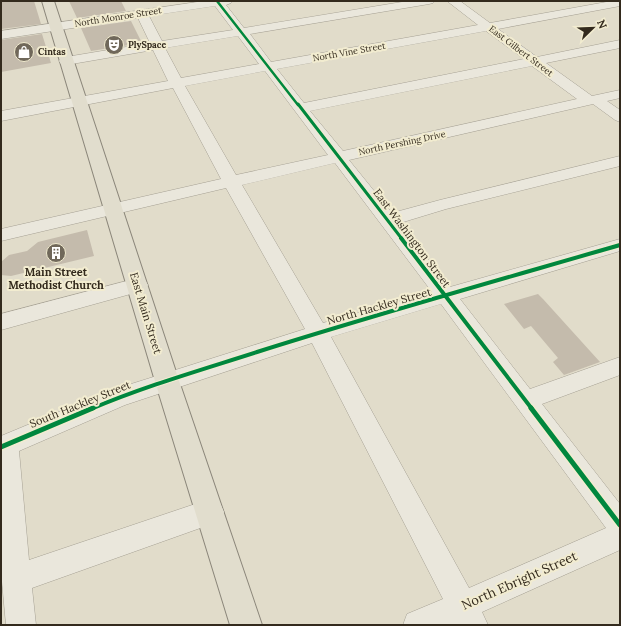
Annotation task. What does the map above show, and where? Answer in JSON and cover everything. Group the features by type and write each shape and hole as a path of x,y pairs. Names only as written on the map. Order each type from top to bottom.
{"main road":[{"name":"East Main Street","path":"48,1 78,101 246,625"}],"street":[{"name":"North Monroe Street","path":"1,35 221,1"},
{"name":"East Washington Street","path":"221,1 243,33 388,220 620,525"},
{"path":"66,61 243,33 429,1"},
{"name":"East Gilbert Street","path":"453,1 535,62 592,101 620,117"},
{"name":"North Vine Street","path":"1,116 269,66 620,4"},
{"path":"141,13 177,83 232,183 318,334 467,615"},
{"path":"301,108 620,44"},
{"name":"North Pershing Drive","path":"1,235 232,183 338,157 620,94"},
{"path":"388,220 440,205 620,161"},
{"name":"North Hackley Street","path":"167,381 318,334 620,245"},
{"path":"1,322 138,286"},
{"path":"525,400 620,366"},
{"name":"South Hackley Street","path":"4,446 117,398 167,381"},
{"path":"4,446 21,625"},
{"path":"16,579 210,512"},
{"name":"North Ebright Street","path":"418,625 467,615 620,536"}],"building":[{"path":"1,1 34,1 41,24 1,29"},
{"path":"69,1 121,1 126,11 77,18"},
{"path":"131,21 142,43 91,51 81,28"},
{"name":"Cintas","path":"42,34 51,63 1,72 1,40"},
{"name":"Main Street Methodist Church","path":"87,230 94,256 11,276 1,275 1,262 9,255 27,251 38,242"},
{"path":"538,294 600,362 564,375 553,362 558,358 531,326 524,329 504,304"}],"cycle path":[{"path":"217,1 388,220 620,525"},
{"path":"1,447 117,398 167,381 318,333 620,245"}],"place":[{"name":"PlySpace","path":"114,45"},
{"name":"Cintas","path":"24,52"},
{"name":"Main Street Methodist Church","path":"56,253"}]}
